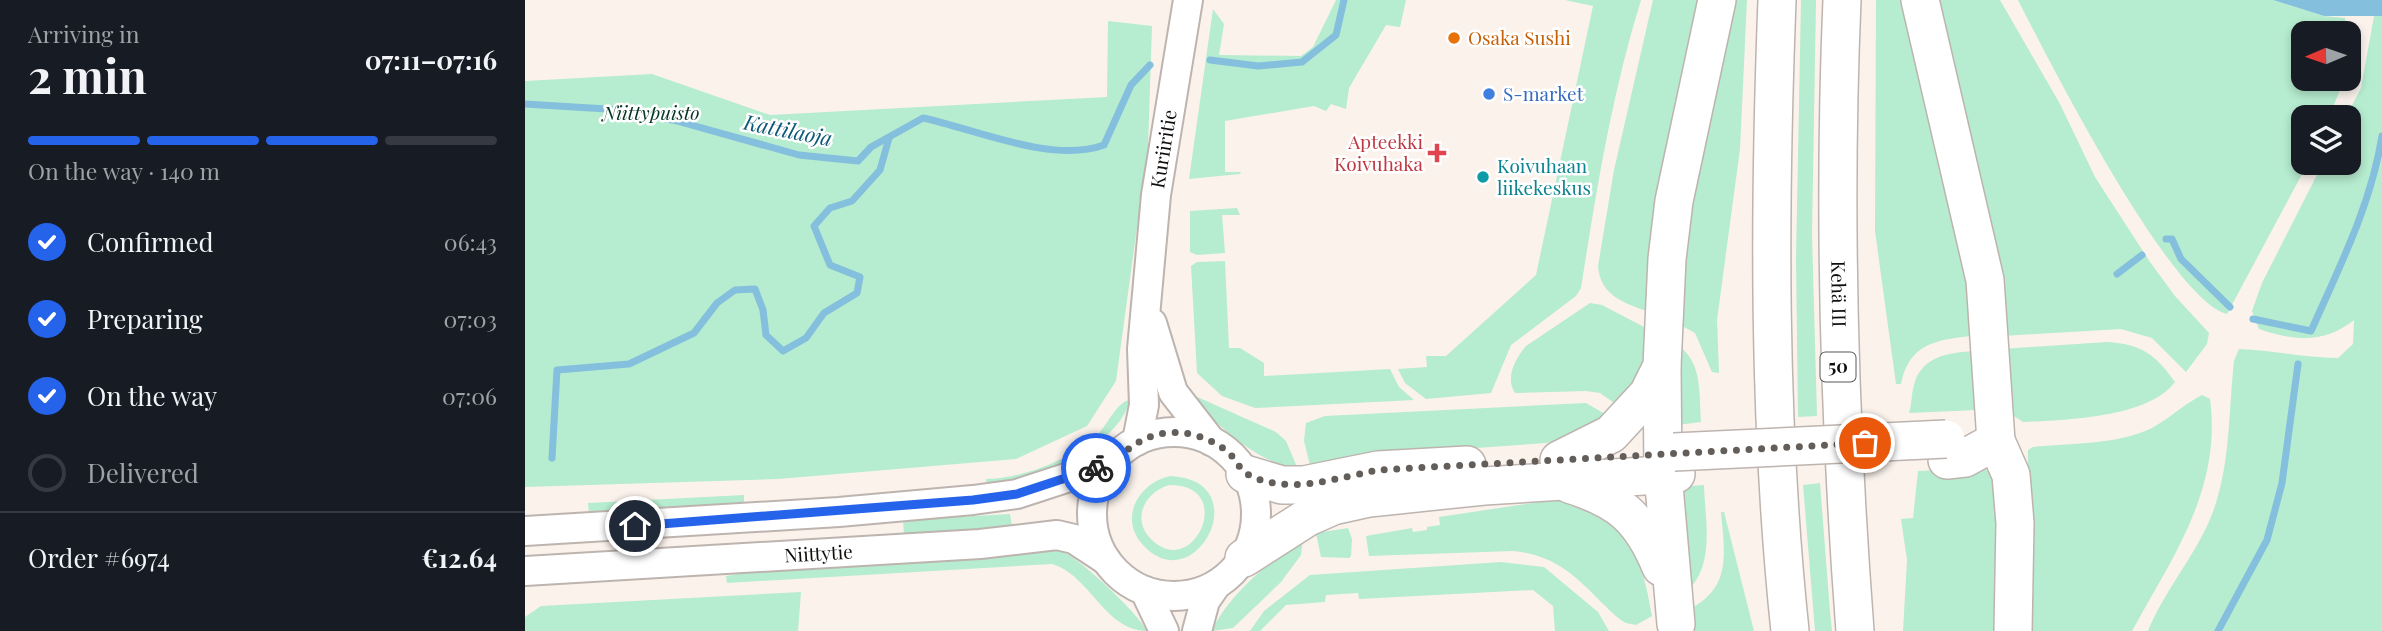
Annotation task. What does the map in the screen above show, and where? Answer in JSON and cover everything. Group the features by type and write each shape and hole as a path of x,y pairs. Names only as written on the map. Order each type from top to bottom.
{"highway":[{"path":"1677,628 1662,366 1667,259 1674,201 1717,0"},
{"path":"1777,0 1773,109 1774,392 1790,631"},
{"name":"Kehä III","path":"1842,0 1837,127 1839,372 1855,631"},
{"path":"1920,0 1933,68 1979,250 1990,343 1996,441 2011,475 2016,570 2013,631"},
{"path":"1560,471 1611,434 1648,394 1662,366"},
{"path":"1244,558 1280,533 1333,506 1382,497 1560,471 1947,449 1964,436 1996,441"},
{"path":"1245,474 1282,485 1304,485 1378,470 1560,471 1607,499 1637,521 1649,538 1661,570 1677,628"}],"main road":[{"name":"Kuriiritie","path":"1137,440 1144,405 1142,349 1156,195 1188,0"},
{"name":"Kuriiritie","path":"1146,300 1173,391 1211,441"},
{"path":"1197,631 1205,601 1216,585 1244,558 1253,535 1256,517 1254,498 1245,474 1230,454 1211,441 1187,433 1169,432 1137,440 1109,464 1095,489 1092,511 1094,534 1106,560 1124,579 1145,591 1171,596 1194,594 1216,585"},
{"name":"Niittytie","path":"525,531 839,512 973,500 1017,494 1109,464"},
{"name":"Niittytie","path":"525,570 980,544 1036,535 1074,538 1106,560"},
{"path":"1145,591 1164,631"}],"green space":[{"path":"1336,0 1406,0 1400,27 1386,25 1349,88 1346,109 1331,104 1326,111 1314,106 1225,121 1225,172 1241,172 1240,174 1189,179 1213,9 1224,24 1219,55 1301,56 1313,47"},
{"path":"1565,0 1641,0 1613,107 1581,288 1576,296 1511,345 1491,393 1426,399 1405,383 1398,369 1427,367 1426,356 1446,356 1536,275 1593,6"},
{"path":"1653,0 1703,0 1649,312 1615,297 1603,285 1598,266 1614,170"},
{"path":"1726,0 1747,0 1740,149 1717,320 1719,373 1712,372 1695,333 1673,321 1681,229"},
{"path":"1801,0 1816,0 1812,234 1817,416 1798,417 1796,260"},
{"path":"1876,0 1907,0 1970,283 1971,336 1925,346 1910,360 1901,384 1896,384 1875,231"},
{"path":"1932,0 2000,0 2060,104 2095,177 2150,262 2175,296 2209,333 2207,344 2186,372 2152,338 2121,329 2002,336"},
{"path":"2018,0 2273,0 2324,16 2345,18 2345,21 2291,21 2291,91 2340,91 2334,105 2291,105 2291,175 2302,175 2227,314 2203,299 2175,267 2144,224 2112,174"},
{"path":"2374,16 2382,16 2382,631 2148,631 2201,538 2215,505 2225,465 2234,361 2239,349 2338,358 2353,344 2354,320 2343,328 2320,337 2297,338 2259,329 2252,311 2262,283 2317,175 2361,175 2361,105 2352,105 2361,88"},
{"name":"Niittypuisto","path":"1108,21 1152,26 1148,147 1116,381 1087,426 1016,459 778,479 525,487 525,81 652,74 770,115 1107,97"},
{"path":"1237,208 1240,215 1222,215 1225,253 1197,255 1190,252 1190,211"},
{"path":"1225,261 1229,348 1240,348 1264,363 1264,376 1390,369 1399,387 1414,400 1255,408 1222,396 1197,373 1191,266 1197,262"},
{"path":"1590,303 1602,305 1646,328 1645,361 1620,407 1600,393 1586,391 1515,393 1511,375 1526,346"},
{"path":"1673,342 1683,349 1695,367 1701,422 1677,425"},
{"path":"2107,342 2129,345 2146,352 2161,364 2175,382 2146,403 2105,415 2023,422 2011,414 2002,349"},
{"path":"1972,351 1977,410 1909,413 1917,376 1929,362 1945,355"},
{"path":"2202,395 2210,399 2212,432 2209,463 2201,492 2178,548 2132,631 2025,631 2028,450 2033,447 2093,442 2138,434 2152,428"},
{"path":"1195,396 1276,432 1286,441 1297,467 1269,460 1254,452 1212,418 1191,397"},
{"path":"1130,400 1122,418 1109,434 1091,448 1027,477 987,485 986,479 1031,471 1074,452 1097,435 1116,409"},
{"path":"1586,403 1610,417 1576,437 1546,443 1419,452 1311,469 1304,441 1306,423 1325,416"},
{"path":"1984,468 1997,478 2000,631 1903,631 1907,560 1901,519 1913,518 1918,471"},
{"path":"1170,476 1197,482 1211,496 1214,515 1209,533 1198,549 1182,559 1163,559 1143,545 1132,524 1135,503 1149,486","holes":["1169,485 1190,489 1201,499 1205,513 1202,528 1193,541 1181,549 1167,549 1151,539 1145,531 1142,523 1143,507 1153,494"]},
{"path":"1820,483 1832,631 1815,631 1803,485"},
{"path":"1704,485 1707,528 1705,557 1695,582 1685,593 1676,487"},
{"path":"744,495 744,504 589,514 588,503"},
{"path":"1559,499 1601,518 1627,540 1642,571 1652,616 1636,625 1626,623 1562,568 1527,553 1513,551 1369,556 1366,536 1412,528 1413,532 1427,530 1427,527 1440,525 1439,517"},
{"path":"1721,512 1724,512 1754,631 1687,631 1686,611 1711,592 1722,570 1724,543"},
{"path":"1010,514 1012,526 904,535 903,520"},
{"path":"1348,528 1352,539 1351,556 1321,557 1316,533"},
{"path":"1303,539 1301,555 1281,582 1233,628 1212,631 1239,592 1277,557"},
{"path":"1057,549 1078,561 1106,585 1132,611 1147,631 1132,629 1120,622 1077,579 1052,564 727,583 726,576 756,571"},
{"path":"1501,562 1544,567 1598,612 1609,631 1555,631 1553,606 1533,590 1359,599 1358,593 1326,595 1325,602 1286,605 1260,631 1250,631 1264,611 1310,575"},
{"path":"801,592 798,631 525,631 525,617 541,606"}],"water":[{"path":"2273,0 2382,0 2382,16 2324,16"}],"waterway":[{"name":"Kattilaoja","path":"1210,60 1258,66 1302,62 1336,35 1344,0"},
{"name":"Kattilaoja","path":"525,104 623,110 677,121 799,155 858,161 871,147 923,118 1038,148 1083,150 1104,145 1131,85 1150,65"},
{"path":"2253,319 2311,331 2362,211 2382,136"},
{"path":"552,458 557,370 629,364 694,333 717,303 735,290 755,289 763,310 766,335 783,351 806,338 824,313 857,293 860,277 830,265 814,226 830,208 852,201 880,170 889,138"},
{"path":"2166,239 2172,239 2181,259 2230,307"},
{"path":"2117,274 2142,255"},
{"path":"2218,631 2267,540 2282,483 2298,364"}],"way so far":[{"path":"1096,468 1109,464 1137,440 1169,432 1187,433 1211,441 1230,454 1245,474 1282,485 1304,485 1378,470 1865,443"}],"place":[{"name":"Osaka Sushi","path":"1454,38"},
{"name":"S-market","path":"1489,94"},
{"name":"Apteekki Koivuhaka","path":"1437,153"},
{"name":"Koivuhaan liikekeskus","path":"1483,177"}],"route":[{"path":"635,526 973,500 1017,494 1096,468"}]}
